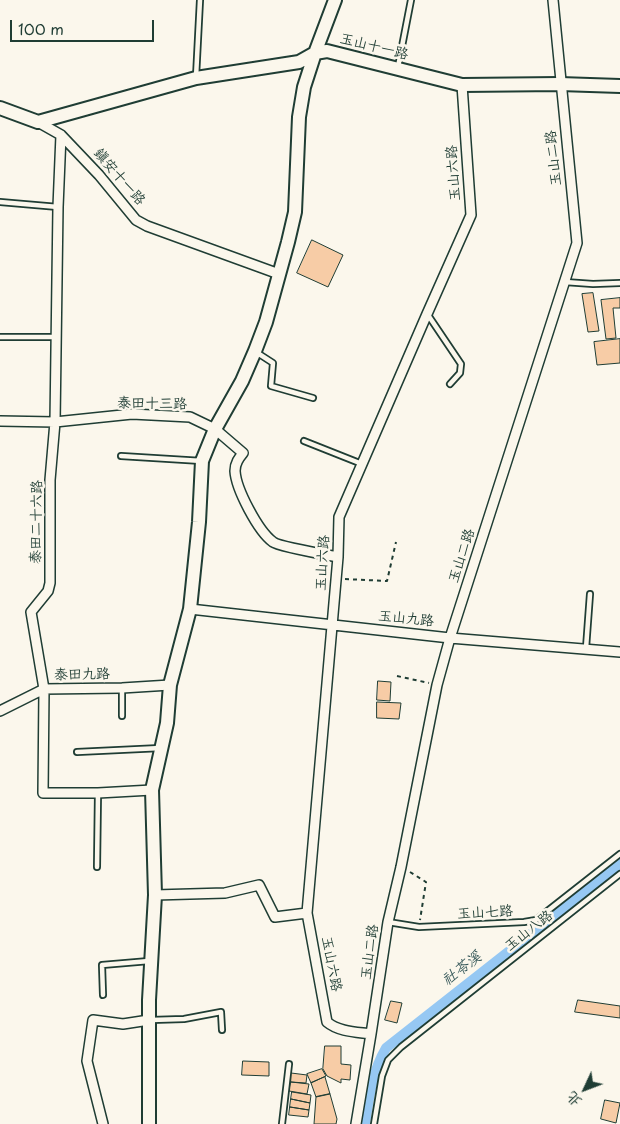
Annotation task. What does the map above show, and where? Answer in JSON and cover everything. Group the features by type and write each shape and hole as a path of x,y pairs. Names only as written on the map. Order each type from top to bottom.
{"street":[{"path":"149,1124 148,1020 155,895 152,790 167,723 170,685 190,609 200,522 202,461 215,429 242,381 266,322 295,212 299,117 304,87 335,0"},
{"name":"玉山二路","path":"356,1124 388,922 401,867 437,685 450,638 577,243 553,0"},
{"name":"玉山十一路","path":"38,122 196,78 299,62 315,53 327,51 462,85 560,84 620,86"},
{"name":"玉山六路","path":"371,1034 340,1029 333,1027 327,1022 307,913 338,557 339,517 472,215 462,85"},
{"name":"鎮安十一路","path":"0,108 38,122 61,135 99,175 136,220 147,226 279,274"},
{"name":"泰田二十六路","path":"61,135 58,207 56,422 50,480 50,583 48,591 31,612 44,689 43,793 98,793 152,790"},
{"name":"泰田十三路","path":"0,421 56,422 132,414 190,417 215,429 243,453 237,461 235,470 240,492 252,516 274,543 338,557"},
{"name":"玉山九路","path":"190,609 450,638 620,652"},
{"name":"泰田九路","path":"0,711 44,689 170,685"},
{"path":"155,895 225,893 259,885 275,917 307,913"},
{"path":"103,1124 86,1061 93,1020 123,1024 148,1020"}],"lane":[{"path":"196,78 200,0"},
{"path":"397,68 410,0"},
{"path":"0,202 58,207"},
{"path":"565,282 620,284"},
{"path":"427,314 461,364 460,373 450,384"},
{"path":"0,337 57,337"},
{"path":"255,351 273,362 271,386 313,398"},
{"path":"304,441 362,464"},
{"path":"121,456 202,461"},
{"path":"586,648 590,594"},
{"path":"122,688 122,716"},
{"path":"77,752 162,748"},
{"path":"97,867 98,793"},
{"name":"玉山七路","path":"388,922 419,927 536,920 620,854"},
{"name":"玉山八路","path":"374,1124 382,1076 388,1060 400,1047 620,874"},
{"path":"104,995 102,965 150,961"},
{"path":"148,1020 184,1020 221,1012 222,1030"},
{"path":"282,1124 289,1064"}],"path":[{"path":"335,578 387,581 396,542"},
{"path":"397,676 437,685"},
{"path":"401,867 426,882 419,927"}],"building":[{"path":"312,240 343,255 328,287 297,273"},
{"path":"593,293 599,331 588,332 582,294"},
{"path":"620,298 620,308 613,308 616,338 606,339 601,300"},
{"path":"620,339 620,363 597,365 594,342"},
{"path":"378,681 391,682 390,701 377,700"},
{"path":"377,702 401,703 399,719 377,718"},
{"path":"578,1000 620,1006 620,1018 575,1012"},
{"path":"391,1001 402,1003 397,1023 385,1020"},
{"path":"325,1046 341,1046 341,1064 351,1065 350,1080 341,1079 341,1083 327,1076 323,1069"},
{"path":"243,1061 269,1062 269,1076 242,1075"},
{"path":"322,1069 326,1076 311,1083 307,1074"},
{"path":"291,1073 307,1075 306,1083 291,1082"},
{"path":"325,1077 330,1094 316,1097 311,1083"},
{"path":"291,1082 309,1084 307,1094 289,1091"},
{"path":"292,1092 311,1095 310,1103 291,1099"},
{"path":"330,1094 337,1119 336,1124 314,1124 316,1097"},
{"path":"291,1099 310,1103 309,1110 290,1107"},
{"path":"605,1100 620,1103 616,1123 601,1119"},
{"path":"290,1107 309,1110 308,1117 289,1115"}],"waterway":[{"name":"社苓溪","path":"365,1124 374,1075 386,1048 620,864"}]}
